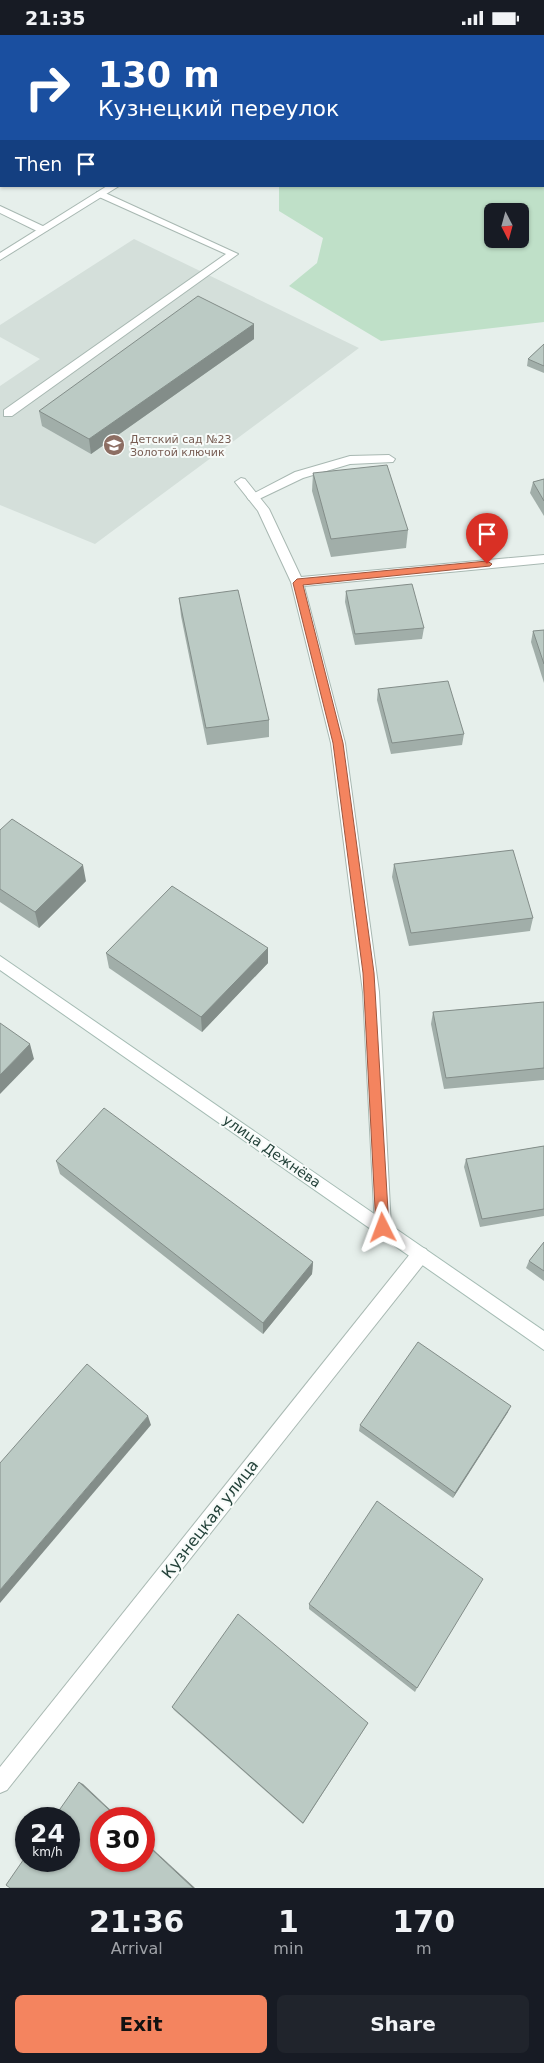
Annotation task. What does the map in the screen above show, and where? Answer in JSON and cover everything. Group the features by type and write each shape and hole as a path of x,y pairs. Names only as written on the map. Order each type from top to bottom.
{"street":[{"path":"0,257 112,187"},
{"path":"8,413 233,254 100,195"},
{"path":"0,209 43,230"},
{"path":"253,497 299,475 350,460 389,459"},
{"path":"241,482 262,509 297,583 338,743 368,973 383,1228"},
{"path":"297,583 544,559"},
{"name":"улица Дежнёва","path":"0,962 544,1341"},
{"name":"Кузнецкая улица","path":"0,1783 420,1255"}],"shaded area":[{"name":"Детский сад №23 Золотой ключик","path":"134,239 359,348 95,544 0,505 0,386 40,359 0,337 0,325"}],"green space":[{"path":"279,187 544,187 544,322 381,341 289,286 317,263 323,238 279,211"}],"building":[{"path":"198,296 254,324 89,439 39,411"},
{"path":"544,344 544,366 528,359"},
{"path":"387,465 408,530 331,539 313,473"},
{"path":"544,479 544,501 533,482"},
{"path":"412,584 424,628 355,634 346,591"},
{"path":"238,590 269,720 206,728 179,598"},
{"path":"544,630 544,664 533,631"},
{"path":"448,681 464,734 392,743 378,689"},
{"path":"12,819 83,865 35,912 0,889 0,830"},
{"path":"513,850 533,918 411,933 394,864"},
{"path":"172,886 268,948 201,1017 106,953"},
{"path":"544,1002 544,1068 446,1078 433,1012"},
{"path":"0,1023 30,1044 0,1075"},
{"path":"104,1108 313,1262 263,1323 56,1161"},
{"path":"544,1146 544,1209 482,1219 466,1159"},
{"path":"544,1242 544,1271 529,1261"},
{"path":"418,1342 511,1406 455,1493 360,1425"},
{"path":"87,1364 148,1416 0,1590 0,1463"},
{"path":"377,1501 483,1579 417,1688 309,1604"},
{"path":"238,1614 368,1723 303,1823 172,1707"},
{"path":"79,1782 106,1807 90,1807 90,1872 155,1872 155,1852 193,1888 10,1888 6,1885 15,1872 80,1872 80,1807 61,1807"}],"place":[{"name":"Детский сад №23 Золотой ключик","path":"114,445"}],"route":[{"path":"383,1228 371,992 338,743 297,583 487,564"}]}
